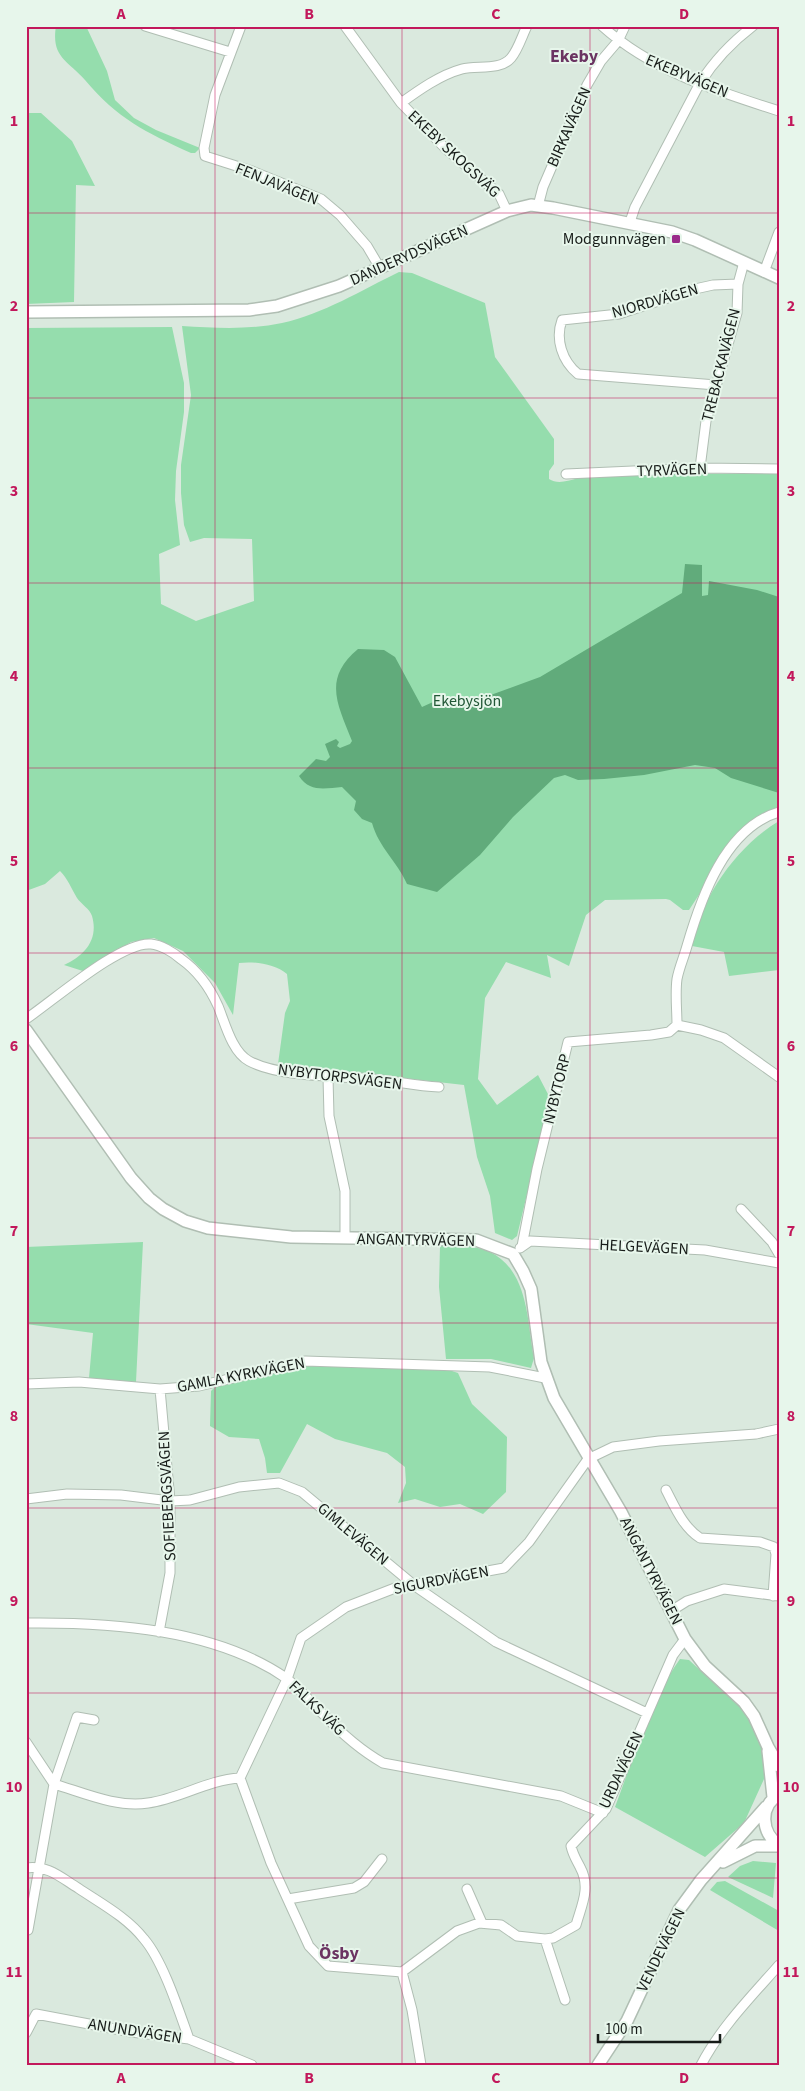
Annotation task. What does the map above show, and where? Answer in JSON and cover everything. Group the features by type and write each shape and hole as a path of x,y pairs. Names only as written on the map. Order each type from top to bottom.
{"street":[{"path":"145,26 230,52 241,26"},
{"name":"EKEBY SKOGSVÄG","path":"345,26 401,104 445,148 494,188 504,201 507,211"},
{"path":"401,104 423,88 462,69 494,66 506,61 511,57 526,26"},
{"name":"EKEBYVÄGEN","path":"602,26 618,41 637,54 665,69 779,111"},
{"name":"BIRKAVÄGEN","path":"538,206 543,187 587,85 601,61 618,41 625,26"},
{"path":"630,222 635,207 700,82 709,68 738,37 753,26"},
{"name":"FENJAVÄGEN","path":"230,52 215,95 204,148 205,156 252,171 321,199 340,215 367,246 380,268"},
{"name":"DANDERYDSVÄGEN","path":"26,312 249,310 277,306 339,286 507,211 531,205 630,222 695,240 779,278"},
{"path":"764,272 779,232"},
{"name":"TREBACKAVÄGEN","path":"700,468 706,421 737,313 738,284 744,262"},
{"name":"NIORDVÄGEN","path":"716,385 578,374 569,366 559,343 558,331 562,320 619,314 695,289 713,285 738,284"},
{"name":"TYRVÄGEN","path":"566,474 700,468 779,468"},
{"path":"779,812 753,825 724,857 708,885 697,910 677,979 677,1025 701,1030 724,1038 779,1077"},
{"name":"NYBYTORPSVÄGEN","path":"26,1019 113,956 130,947 150,944 163,948 179,957 205,981 234,1043 248,1060 269,1069 328,1077 361,1078 417,1086 439,1087"},
{"name":"NYBYTORP","path":"522,1246 537,1169 568,1042 651,1036 669,1032 677,1025"},
{"name":"ANGANTYRVÄGEN","path":"26,1030 131,1178 149,1198 163,1209 185,1221 208,1228 291,1237 476,1240 513,1254 531,1288 545,1378 554,1398 620,1512 685,1638 705,1666 744,1702 754,1716 779,1766"},
{"path":"328,1077 329,1116 345,1191 345,1238"},
{"path":"741,1209 772,1242 779,1254"},
{"name":"HELGEVÄGEN","path":"522,1246 530,1241 705,1250 779,1263"},
{"path":"513,1254 522,1246"},
{"name":"GAMLA KYRKVÄGEN","path":"26,1384 79,1382 160,1389 199,1386 305,1361 490,1367 545,1378"},
{"name":"SOFIEBERGSVÄGEN","path":"159,1632 170,1573 170,1501 160,1389"},
{"path":"588,1458 613,1447 658,1441 756,1434 779,1430"},
{"name":"SIGURDVÄGEN","path":"240,1778 286,1679 300,1638 346,1607 395,1588 415,1586 504,1568 529,1542 588,1458"},
{"name":"GIMLEVÄGEN","path":"26,1499 67,1494 121,1495 170,1501 190,1500 239,1488 279,1483 302,1492 415,1586 496,1642 647,1713"},
{"path":"666,1490 684,1523 692,1533 700,1538 760,1542 774,1547 776,1554 776,1596 724,1590 687,1601 672,1611"},
{"name":"FALKS VÄG","path":"26,1623 80,1623 159,1632 238,1651 286,1679 366,1753 383,1763 562,1796 603,1813"},
{"name":"URDAVÄGEN","path":"545,1939 552,1938 576,1924 587,1888 581,1868 573,1856 572,1846 603,1813 673,1655 685,1638"},
{"path":"28,1930 54,1784 77,1717 94,1720"},
{"path":"26,1742 54,1784 127,1804 149,1803 222,1779 240,1778 271,1863 310,1946 328,1966 402,1972 457,1931 482,1923 501,1925 517,1936 545,1939 564,2000"},
{"name":"ANGANTYRVÄGEN","path":"768,1747 773,1800 765,1826 769,1836 779,1846"},
{"name":"VENDEVÄGEN","path":"598,2065 626,2021 679,1910 701,1880 716,1866 773,1800"},
{"name":"VENDEVÄGEN","path":"716,1866 755,1846 779,1846"},
{"path":"288,1899 354,1888 364,1882 382,1859"},
{"path":"26,1868 39,1867 58,1874 101,1903 144,1939 166,1980 189,2039"},
{"path":"467,1889 482,1923"},
{"path":"701,2065 713,2043 779,1965"},
{"path":"402,1972 412,2010 421,2065"},
{"name":"ANUNDVÄGEN","path":"26,2033 36,2014 131,2032 189,2039 252,2065"}],"green space":[{"path":"56,26 86,26 107,71 115,100 134,118 156,130 200,148 195,153 191,153 146,131 109,105 62,57 56,45"},
{"path":"26,113 41,113 72,141 95,186 76,185 74,302 26,304"},
{"name":"Ekebysjön","path":"399,272 412,273 485,303 495,357 554,439 554,464 549,471 549,479 559,482 593,474 779,474 779,812 751,831 710,878 689,910 683,910 666,899 605,900 586,915 569,966 547,955 551,978 506,962 485,998 478,1079 497,1105 538,1075 550,1098 517,1236 512,1240 495,1233 490,1196 477,1157 464,1085 278,1064 285,1013 290,1001 287,974 277,968 264,964 239,963 233,1015 215,983 183,951 154,938 131,942 86,972 64,965 78,957 88,946 94,925 91,913 77,898 65,877 60,871 45,884 26,891 26,328 172,327 184,383 184,412 176,471 175,500 180,545 159,554 161,604 196,621 254,601 252,539 204,538 190,542 184,525 181,465 191,395 182,326 245,328 282,323 327,308"},
{"path":"779,821 779,970 729,976 724,952 692,946 703,909 712,892 735,859 763,832"},
{"path":"143,1242 136,1382 89,1378 93,1333 26,1324 26,1247"},
{"path":"440,1246 479,1248 490,1252 503,1261 512,1272 519,1284 527,1314 534,1358 531,1368 491,1359 446,1359 439,1287"},
{"path":"305,1366 446,1369 458,1373 472,1404 507,1437 506,1492 483,1514 460,1504 440,1507 415,1499 398,1503 406,1483 405,1467 387,1453 335,1439 307,1424 280,1473 267,1473 259,1439 229,1437 210,1426 211,1391 215,1387"},
{"path":"680,1659 689,1660 741,1708 758,1732 767,1763 764,1779 744,1823 705,1857 615,1807 651,1712 659,1694"},
{"path":"753,1861 776,1863 773,1898 728,1877 740,1866"},
{"path":"725,1881 779,1911 779,1931 710,1890 717,1882"}],"shaded area":[{"name":"Ekebysjön","path":"685,564 702,565 702,596 708,595 709,581 757,590 779,597 779,793 731,778 715,768 695,765 644,775 604,779 578,780 565,775 554,778 513,817 480,855 437,892 407,884 379,840 372,823 362,819 354,810 356,801 342,787 313,787 308,785 299,776 316,759 326,761 330,757 325,744 336,739 339,742 337,746 340,748 350,744 352,741 338,704 336,693 340,671 347,660 358,649 384,650 395,657 422,707 433,702 455,708 540,677 682,593"}],"place":[{"name":"Modgunnvägen","path":"676,239"}],"district":[{"name":"Ekeby","path":"574,56"},
{"name":"Ösby","path":"339,1953"}]}
